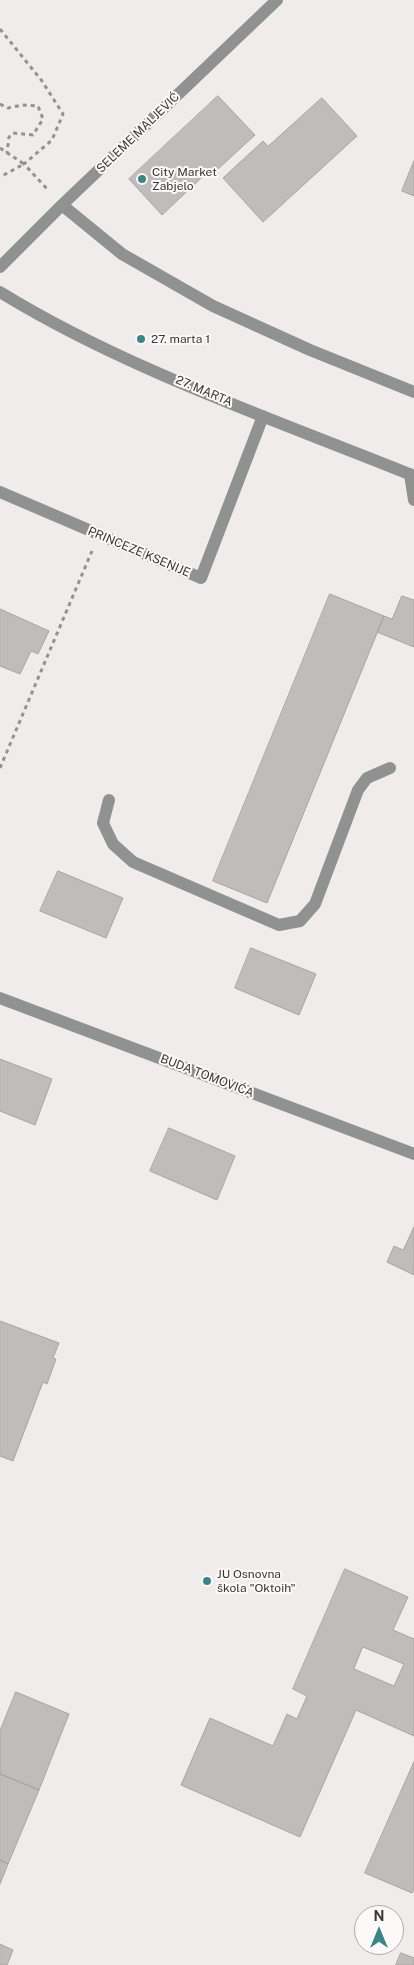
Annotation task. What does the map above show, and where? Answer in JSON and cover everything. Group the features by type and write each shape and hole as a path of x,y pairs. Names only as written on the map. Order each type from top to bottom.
{"street":[{"name":"SELEME MALJEVIĆ","path":"0,267 62,205 278,0"},
{"path":"62,205 122,254 213,306 310,350 414,392"},
{"name":"27. MARTA","path":"0,292 55,324 184,384 412,475"},
{"name":"PRINCEZE KSENIJE","path":"0,492 201,578 263,416"},
{"path":"412,475 414,500"},
{"path":"109,800 103,823 112,844 133,862 280,925 300,921 315,904 358,790 368,778 390,768"},
{"name":"BUDA TOMOVIĆA","path":"0,998 414,1154"}],"path":[{"path":"0,30 42,81 63,114 52,140 24,164 0,177"},
{"path":"0,104 8,108 22,105 38,106 43,119 33,135 13,133 9,137 7,153"},
{"path":"0,148 24,164 62,205"},
{"path":"0,768 98,534"},
{"path":"0,756 5,758"}],"building":[{"path":"218,96 255,135 218,169 215,165 162,215 129,179"},
{"path":"322,98 357,136 263,222 223,178 263,141 268,146"},
{"path":"414,161 414,196 402,191"},
{"path":"330,594 384,616 267,903 213,881"},
{"path":"402,596 414,600 414,647 377,632 384,616 392,619"},
{"path":"0,609 49,631 38,654 31,651 20,674 0,666"},
{"path":"58,871 123,898 106,938 40,911"},
{"path":"251,948 316,974 299,1015 235,988"},
{"path":"0,1059 52,1079 35,1125 0,1111"},
{"path":"169,1128 235,1156 217,1200 150,1171"},
{"path":"414,1227 414,1275 387,1262 394,1246 403,1250"},
{"path":"0,1321 59,1343 53,1358 56,1359 47,1384 43,1382 13,1461 0,1456"},
{"path":"345,1569 408,1597 393,1630 414,1639 414,1736 356,1710 300,1837 181,1785 210,1718 273,1746 287,1714 297,1719 307,1696 293,1689","holes":["363,1647 404,1664 394,1686 354,1669"]},
{"path":"16,1692 69,1714 39,1790 0,1774 0,1731"},
{"path":"414,1762 414,1890 412,1893 365,1873"},
{"path":"0,1774 39,1790 8,1864 0,1860"},
{"path":"0,1860 8,1864 0,1884"},
{"path":"0,1944 13,1950 7,1965 0,1965"},
{"path":"404,1954 414,1958 414,1965 396,1965 400,1955"}],"place":[{"name":"City Market Zabjelo","path":"142,179"},
{"name":"27. marta 1","path":"141,339"},
{"name":"JU Osnovna škola \"Oktoih\"","path":"207,1581"}]}
